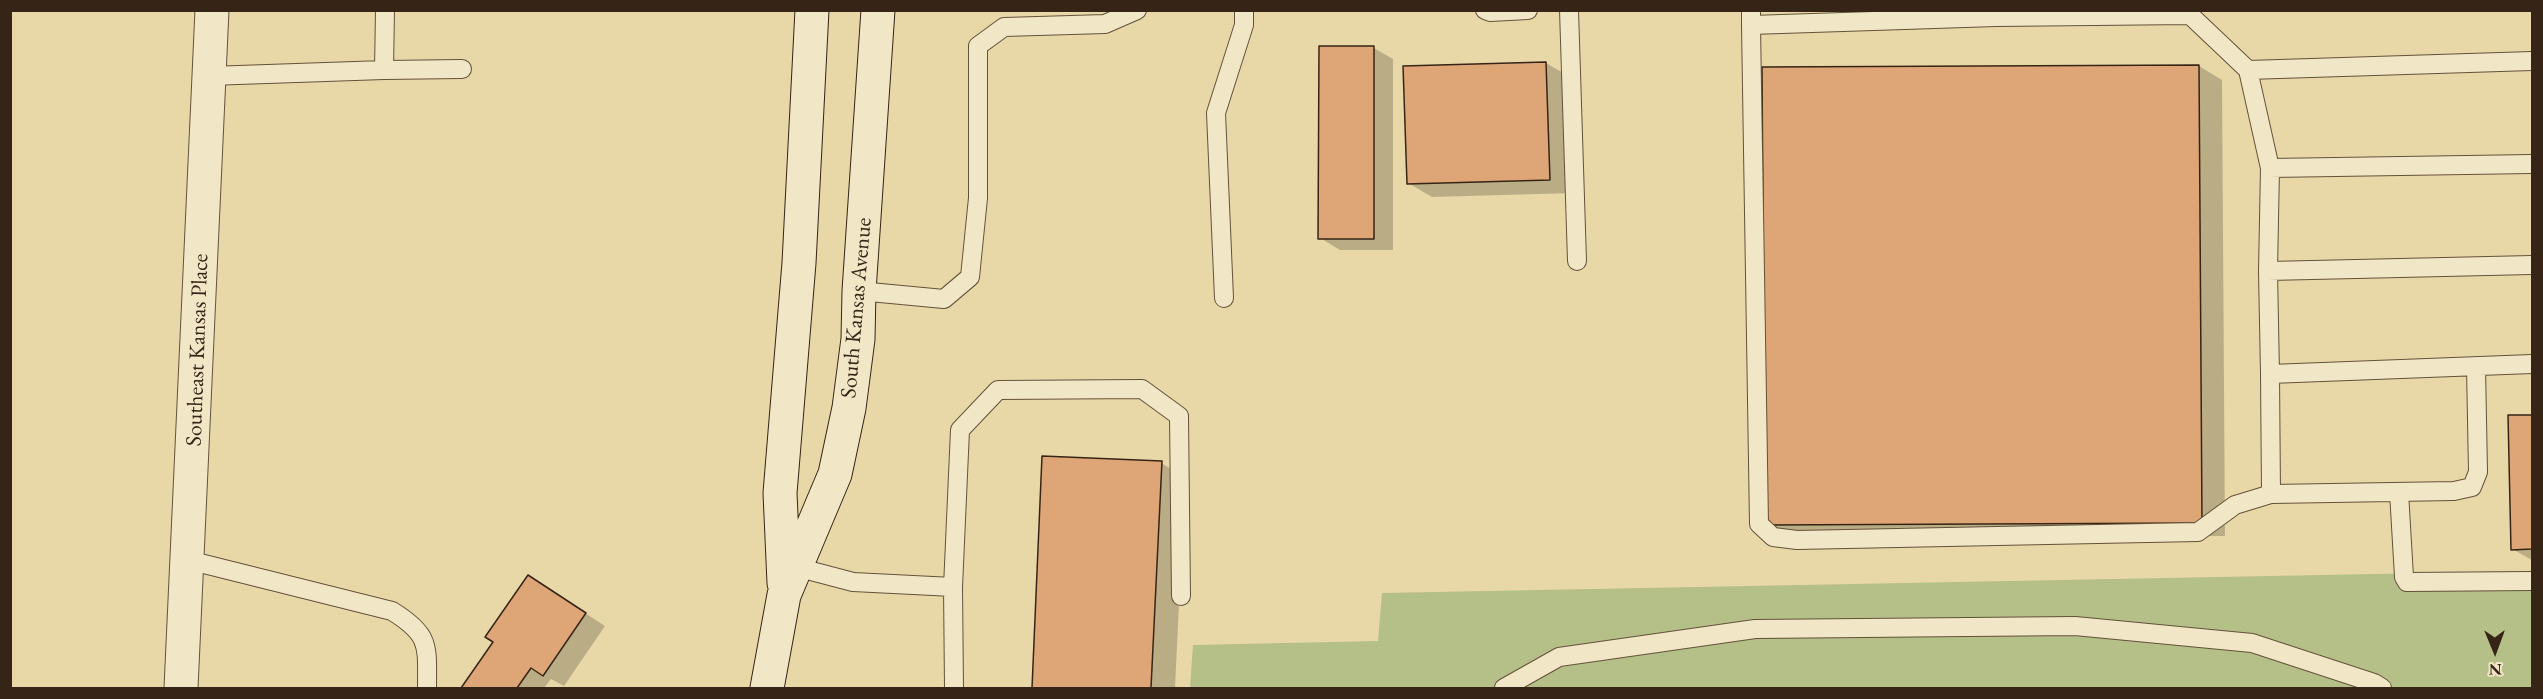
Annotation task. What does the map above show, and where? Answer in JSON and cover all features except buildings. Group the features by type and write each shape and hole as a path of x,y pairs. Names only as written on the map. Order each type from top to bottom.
{"main road":[{"name":"Southeast Kansas Place","path":"181,688 212,10"},
{"name":"South Kansas Avenue","path":"790,581 780,493 799,263 812,10"},
{"name":"South Kansas Avenue","path":"767,688 790,581 835,474 849,408 858,339 859,291 878,10"}],"lane":[{"path":"384,70 385,10"},
{"path":"859,291 944,299 970,277 978,198 978,46 1004,27 1105,24 1137,10"},
{"path":"1224,298 1216,113 1244,25 1244,10"},
{"path":"1485,10 1490,12 1528,10"},
{"path":"1569,10 1577,261"},
{"path":"2271,494 2268,271 2270,168 2248,70 2191,13 1751,18 1759,524 1773,537 1797,540 2198,532 2235,505 2271,494 2454,491 2472,487 2478,472 2476,366"},
{"path":"2248,70 2532,61"},
{"path":"209,76 462,69"},
{"path":"2270,168 2532,164"},
{"path":"2268,271 2532,265"},
{"path":"2270,374 2532,364"},
{"path":"954,688 953,587 960,430 998,390 1142,389 1179,416 1181,596"},
{"path":"2399,492 2404,577 2407,582 2414,584 2532,581"},
{"path":"188,560 392,611 415,626 426,646 427,688"},
{"path":"790,581 953,587"},
{"path":"1504,688 1559,657 1755,629 2075,626 2252,643 2374,683 2382,688"}],"green space":[{"path":"2532,571 2532,688 1190,688 1193,645 1378,641 1382,593"}]}
